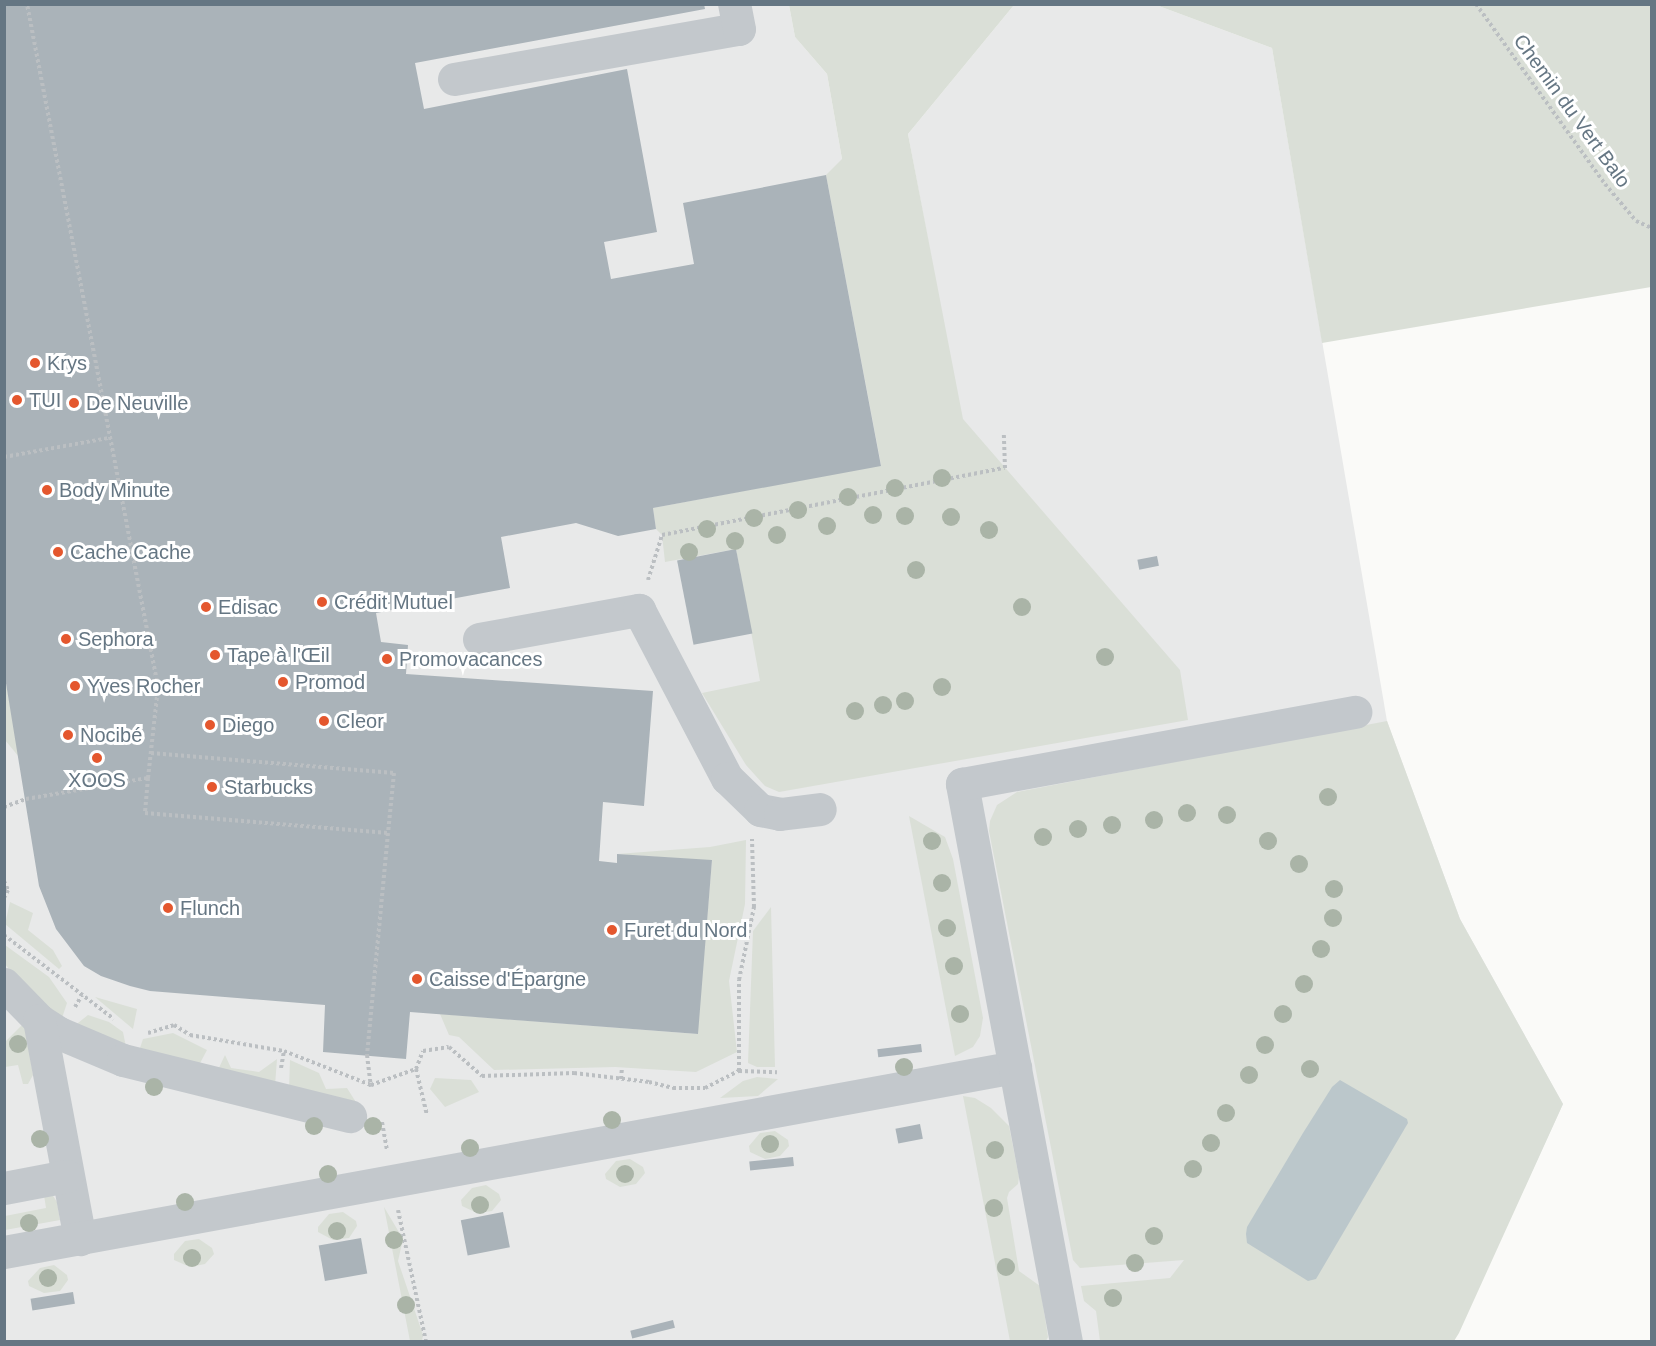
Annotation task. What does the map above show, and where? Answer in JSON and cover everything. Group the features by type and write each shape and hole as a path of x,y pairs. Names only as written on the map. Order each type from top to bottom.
{"lane":[{"path":"454,79 739,29 734,4"},
{"path":"479,639 639,610 727,778 760,810 780,814 820,809"},
{"path":"1066,1341 962,784 1355,712"},
{"path":"4,984 39,1020 59,1033 123,1060 350,1116"},
{"path":"39,1020 80,1239"},
{"path":"4,1252 1015,1067"},
{"path":"4,1188 67,1176"}],"path":[{"path":"27,4 158,687 145,813 387,833"},
{"name":"Chemin du Vert Balo","path":"1476,4 1605,184 1636,221 1652,228"},
{"path":"639,610 662,535 1005,468 1004,433"},
{"path":"4,457 109,438"},
{"path":"151,753 394,773 367,1055"},
{"path":"4,807 26,799 148,778"},
{"path":"739,1071 739,980 754,907 752,839"},
{"path":"4,881 8,890 4,898"},
{"path":"4,936 117,1022"},
{"path":"145,1033 174,1025 190,1035 284,1051 371,1085 417,1069"},
{"path":"427,1115 417,1069 423,1051 449,1047 482,1076 574,1074 673,1088 705,1088 739,1071 777,1072"},
{"path":"621,1079 622,1068"}],"shaded area":[{"path":"5,5 789,5 795,37 827,74 842,159 946,336 908,134 1014,5 1156,5 1272,48 1387,721 1460,919 1563,1104 1454,1341 5,1342"},
{"path":"789,5 1014,5 908,134 963,419 1180,670 1188,720 779,792 765,786 746,765 702,693 760,681 736,549 665,562 662,535 656,529 653,508 881,465 826,175 842,159 827,74 795,37"},
{"path":"1156,5 1651,5 1651,287 1322,343 1272,48"},
{"path":"4,671 19,757 5,740"},
{"path":"1387,721 1460,919 1563,1104 1459,1333 1454,1341 1100,1341 1096,1311 1084,1301 1081,1286 1170,1278 1184,1260 1080,1268 1073,1260 989,831 990,821 997,805 1017,792"},
{"path":"909,816 945,837 953,859 983,1018 980,1036 973,1047 955,1056"},
{"path":"746,840 745,904 729,981 737,1052 696,1072 615,1067 494,1070 459,1037 449,1035 440,1014 697,1034 712,861 617,854 710,847"},
{"path":"10,902 33,913 28,930 53,950 62,966 59,969 5,924"},
{"path":"771,907 775,1067 757,1067 748,1063 753,931"},
{"path":"5,945 49,977 67,1003 61,1021 21,985 5,964"},
{"path":"95,997 137,1009 133,1029"},
{"path":"88,1015 109,1022 123,1032 126,1047 73,1027"},
{"path":"25,1022 33,1075 28,1084 23,1084 18,1065 5,1067 5,1042"},
{"path":"173,1033 207,1050 198,1067 139,1051 143,1039"},
{"path":"225,1055 231,1068 259,1072 277,1059 275,1086 217,1072"},
{"path":"290,1060 319,1073 326,1089 347,1088 359,1107 289,1090"},
{"path":"757,1077 778,1079 758,1096 720,1098 743,1081"},
{"path":"435,1078 471,1080 479,1092 445,1107 430,1089"},
{"path":"1340,1080 1407,1119 1408,1123 1316,1279 1308,1281 1247,1243 1247,1227 1332,1087"},
{"path":"963,1096 975,1098 991,1108 1009,1126 1019,1177 1018,1184 1009,1192 1007,1198 1019,1271 1040,1286 1048,1337 1046,1341 1010,1341"},
{"path":"775,1131 788,1140 789,1146 780,1156 765,1159 750,1152 749,1146 760,1133"},
{"path":"630,1159 643,1167 645,1173 636,1184 620,1187 606,1179 605,1174 616,1161"},
{"path":"486,1185 499,1194 501,1200 492,1211 477,1213 462,1206 461,1200 472,1188"},
{"path":"48,1188 57,1202 60,1220 5,1230 5,1216 46,1208 43,1189"},
{"path":"384,1207 403,1239 398,1261 423,1335 422,1341 410,1341"},
{"path":"343,1212 356,1221 357,1226 349,1238 333,1240 318,1232 318,1227 329,1214"},
{"path":"199,1239 212,1248 214,1254 205,1264 190,1267 174,1260 174,1254 185,1241"},
{"path":"54,1265 67,1275 68,1280 60,1291 44,1293 29,1286 28,1281 40,1268"}],"building":[{"path":"4,4 704,4 705,9 415,63 424,109 627,69 657,232 604,242 611,279 694,264 683,203 826,175 881,466 653,508 656,529 618,536 576,523 501,537 510,588 376,613 381,642 408,645 406,674 653,691 644,806 603,802 599,861 617,863 617,854 712,860 698,1034 410,1012 406,1059 323,1052 325,1005 150,991 130,986 101,976 84,966 56,929 39,886 4,671"},
{"path":"736,549 752,633 694,645 677,560"},
{"path":"1157,556 1159,566 1139,570 1137,560"},
{"path":"921,1044 922,1052 878,1057 877,1049"},
{"path":"920,1124 923,1139 898,1143 895,1129"},
{"path":"793,1157 794,1166 750,1171 749,1162"},
{"path":"503,1212 510,1247 468,1256 461,1220"},
{"path":"361,1238 367,1273 325,1281 319,1245"},
{"path":"73,1292 75,1304 32,1311 31,1299"},
{"path":"673,1320 675,1328 632,1338 630,1331"}],"place":[{"name":"Krys","path":"35,363"},
{"name":"TUI","path":"17,400"},
{"name":"De Neuville","path":"74,403"},
{"name":"Body Minute","path":"47,490"},
{"name":"Cache Cache","path":"58,552"},
{"name":"Crédit Mutuel","path":"322,602"},
{"name":"Edisac","path":"206,607"},
{"name":"Sephora","path":"66,639"},
{"name":"Tape à l'Œil","path":"215,655"},
{"name":"Promovacances","path":"387,659"},
{"name":"Promod","path":"283,682"},
{"name":"Yves Rocher","path":"75,686"},
{"name":"Cleor","path":"324,721"},
{"name":"Diego","path":"210,725"},
{"name":"Nocibé","path":"68,735"},
{"name":"XOOS","path":"97,758"},
{"name":"Starbucks","path":"212,787"},
{"name":"Flunch","path":"168,908"},
{"name":"Furet du Nord","path":"612,930"},
{"name":"Caisse d'Épargne","path":"417,979"}]}
